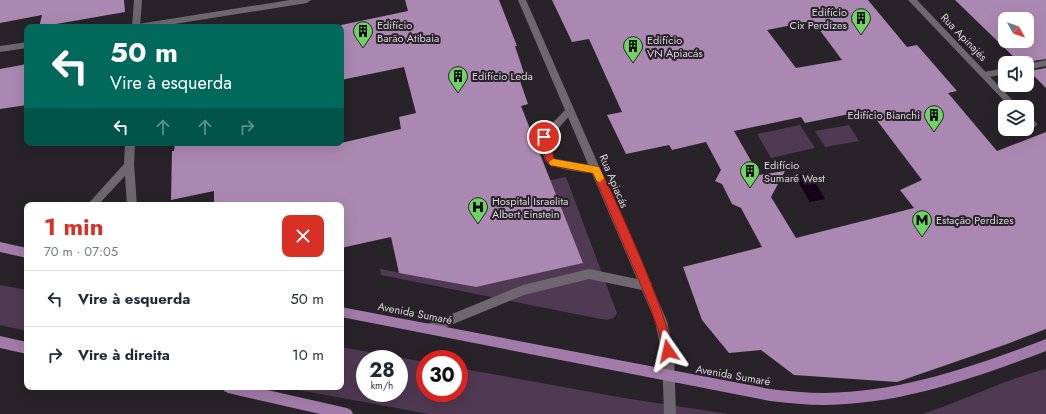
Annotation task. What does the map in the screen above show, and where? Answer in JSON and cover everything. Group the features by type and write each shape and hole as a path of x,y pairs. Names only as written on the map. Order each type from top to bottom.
{"main road":[{"path":"0,247 24,252"},
{"name":"Avenida Sumaré","path":"344,313 670,377 770,395 824,399 884,394 940,382 1046,345"},
{"path":"0,342 24,347"},
{"path":"241,390 347,414"}],"street":[{"path":"137,24 138,0"},
{"path":"156,24 307,0"},
{"name":"Rua Apiacás","path":"522,0 647,286 665,336 670,377 670,414"},
{"name":"Rua Apinajés","path":"912,0 1008,100"},
{"path":"0,49 24,45"},
{"path":"1034,66 1046,63"},
{"path":"984,75 998,72"},
{"path":"570,110 544,137 550,160 554,163 596,170"},
{"path":"130,146 129,165 132,202"},
{"path":"95,202 129,165"},
{"path":"428,329 523,290 589,274 647,286"}],"shaded area":[{"path":"800,125 815,148 771,158 757,134"},
{"path":"849,125 859,141 825,147 815,131"},
{"path":"809,172 825,199 810,202 794,175"},
{"path":"566,177 617,313 614,318 607,320 596,318 381,275 380,269 476,287 550,180"},
{"path":"0,285 24,289 24,330 0,325"},
{"path":"344,348 358,350 356,350 356,401 298,390 344,390"},
{"path":"408,359 416,360 416,402 468,402 468,370 624,398 729,414 429,414 364,402 408,402"},
{"path":"1046,369 1046,414 922,414 1014,379"}],"building":[{"path":"0,0 124,0 125,12 56,24 40,24 42,15 0,23"},
{"path":"405,0 499,0 517,46 515,46 524,73 518,75 528,104 521,106 583,263 476,287 399,273 391,237 344,247 344,202 214,202 214,191 171,200 172,151 174,151 175,146 344,146 344,142 401,129 399,117 416,113 404,67 344,79 344,24 408,11"},
{"path":"552,0 868,0 907,47 917,45 957,91 948,93 997,151 1046,132 1046,329 897,382 794,375 761,350 729,353 702,320 683,267 762,247 741,208 732,204 722,184 715,181 721,170 706,142 672,150 669,145 626,154 607,115 622,112 589,39 572,42","holes":["813,21 842,60 796,68 767,30","869,110 922,180 900,190 914,208 796,238 771,197 785,171 759,175 734,131 801,117 805,123"]},
{"path":"955,0 1046,0 1046,59 1034,61 1034,56 1013,56 1005,48 1034,48 1034,12 998,12 998,42"},
{"path":"24,65 24,105 0,109 0,69"},
{"path":"1046,68 1046,88 1034,76 1034,70"}],"slow traffic":[{"path":"553,162 596,170 600,178"}],"place":[{"name":"Edifício Cix Perdizes","path":"861,35"},
{"name":"Edifício Barão Atibaia","path":"363,48"},
{"name":"Edifício VN Apiacás","path":"633,63"},
{"name":"Edifício Leda","path":"458,93"},
{"name":"Edifício Bianchi","path":"934,132"},
{"name":"Edifício Sumaré West","path":"750,188"},
{"name":"Hospital Israelita Albert Einstein","path":"478,224"},
{"name":"Estação Perdizes","path":"922,237"}],"route":[{"path":"544,137 543,140 550,160 554,163 596,170 661,321 668,351"}]}
